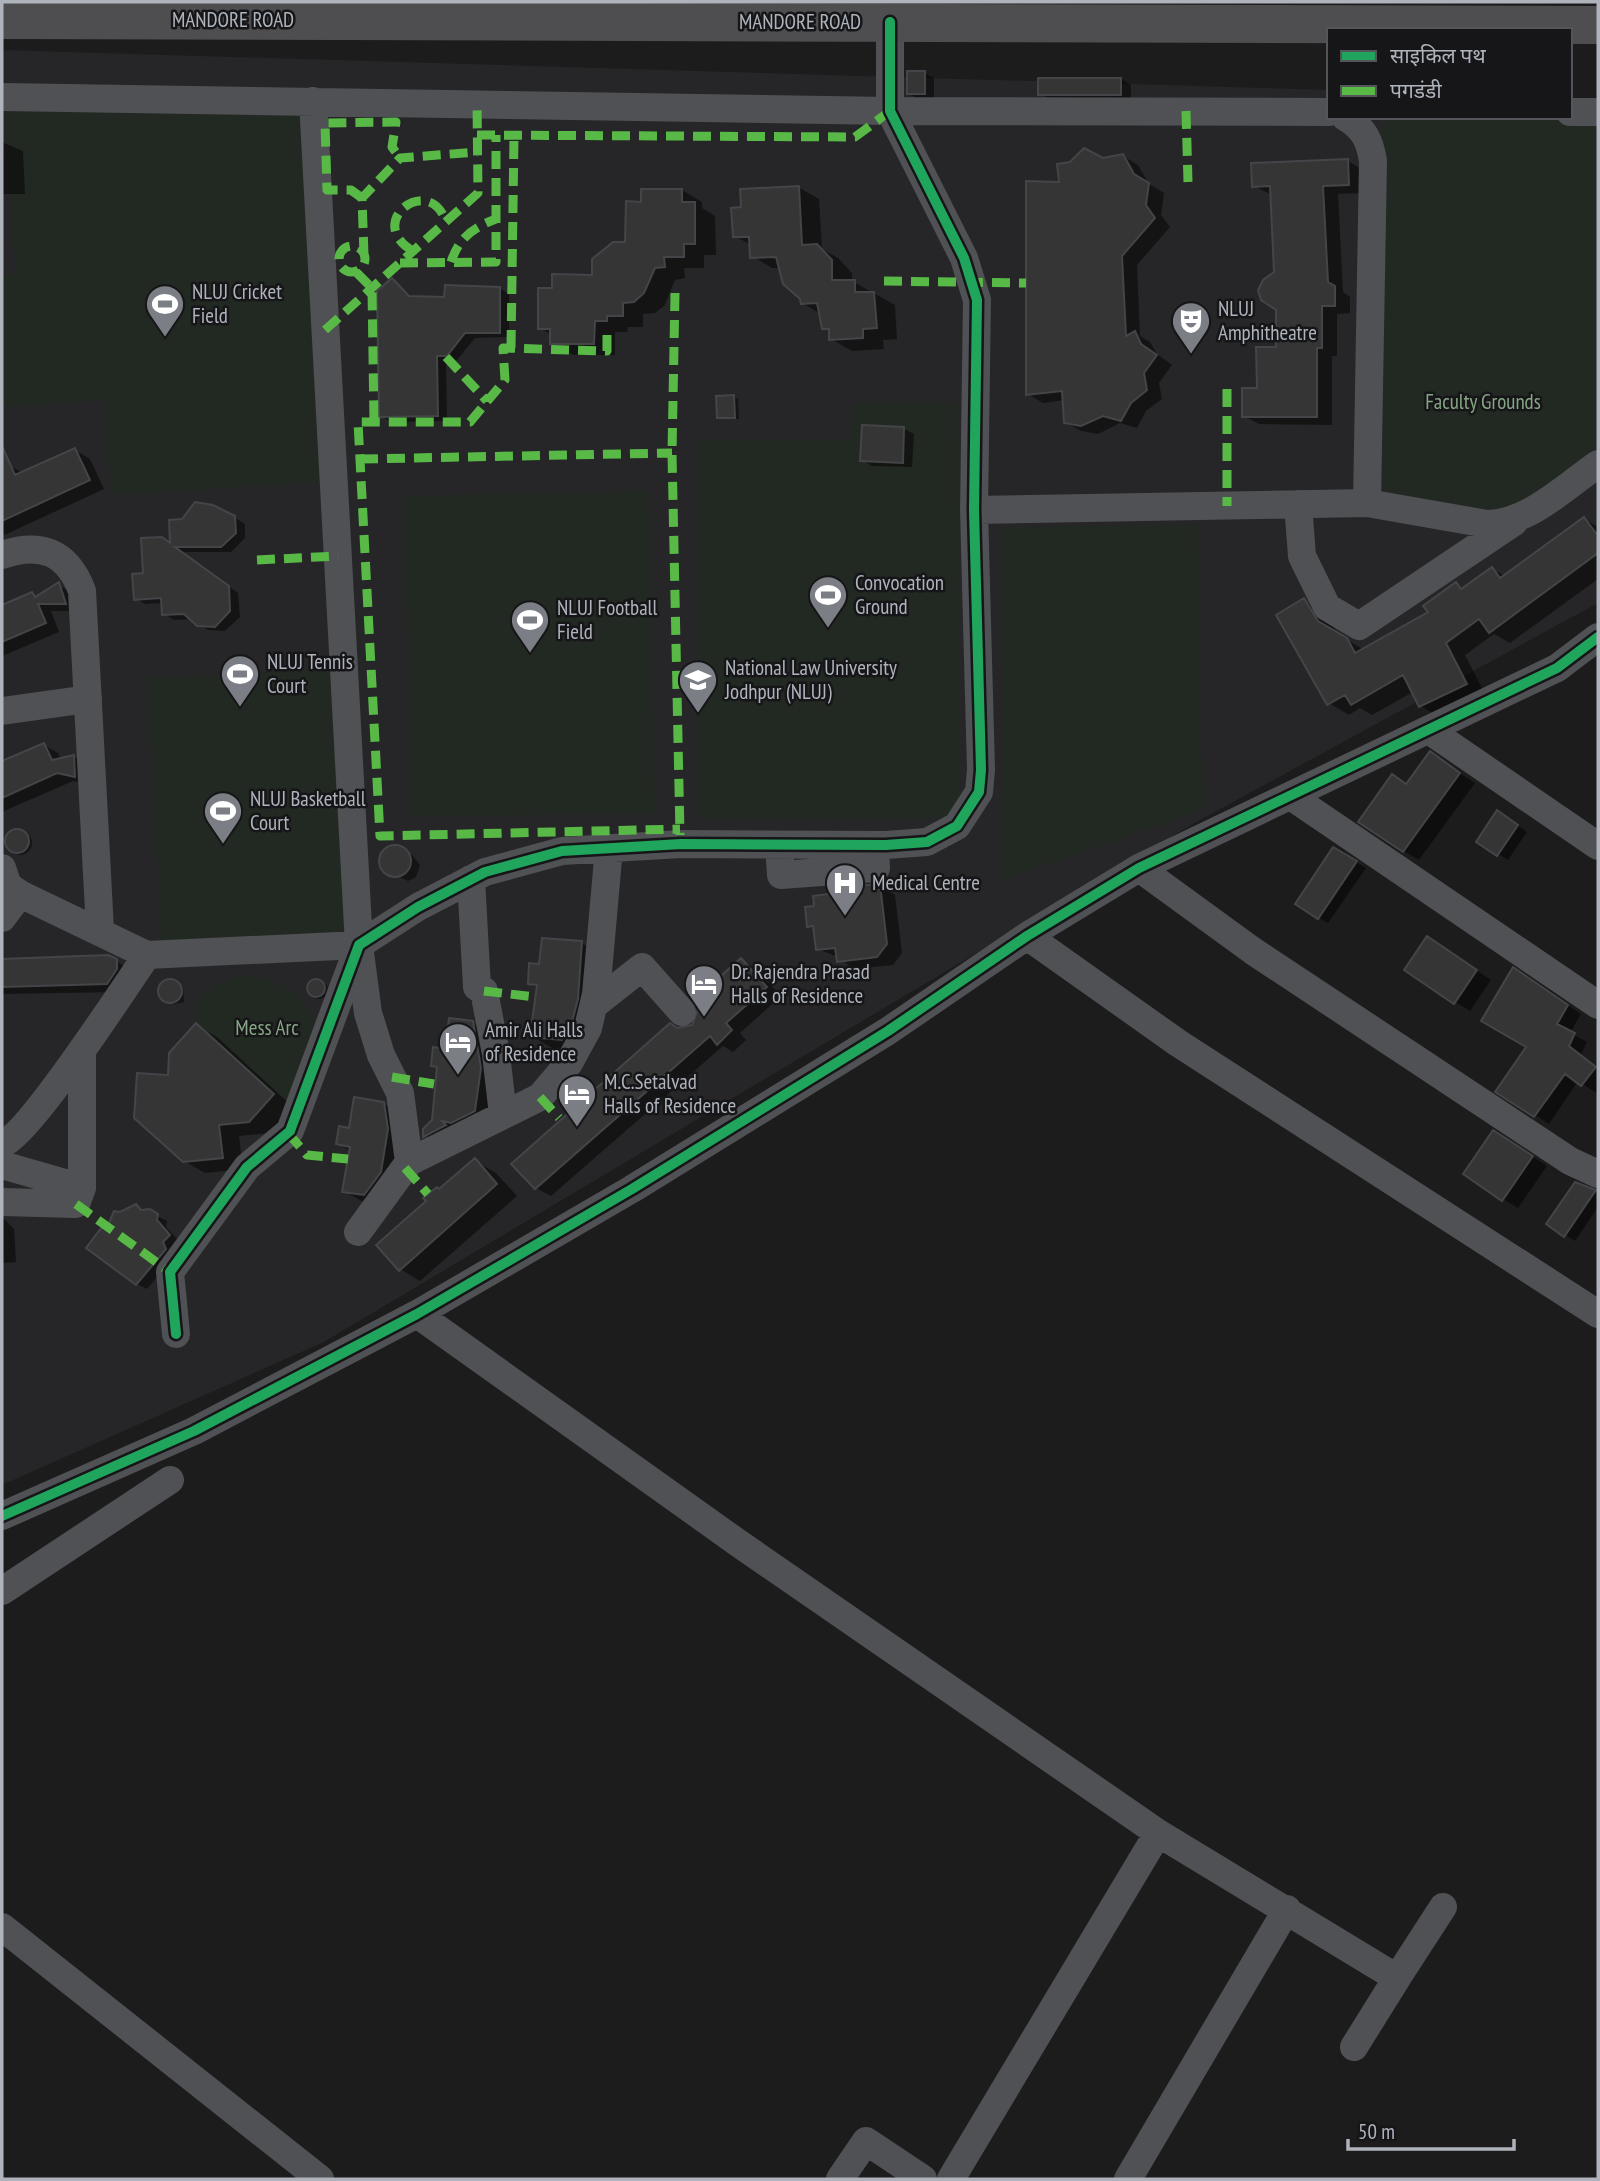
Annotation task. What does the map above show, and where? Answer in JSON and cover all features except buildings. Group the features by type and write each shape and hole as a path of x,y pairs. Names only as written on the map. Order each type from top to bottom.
{"highway":[{"name":"MANDORE ROAD","path":"2,20 1598,25"}],"street":[{"path":"2,918 8,883 147,955 359,945 418,906 471,879 562,851 681,844 875,845 928,842 957,826 979,792 981,770 974,510 976,300 972,279 890,111 890,22"},
{"path":"2,97 890,111 1324,111"},
{"path":"313,101 359,945 368,1013 380,1055 400,1093 409,1161"},
{"path":"1572,112 1598,112"},
{"path":"1348,119 1357,124 1370,143 1373,161 1367,503"},
{"path":"1298,504 1302,556 1327,607 1359,626 1598,464"},
{"path":"974,510 1367,503 1487,524 1505,523 1522,517"},
{"path":"2,555 35,547 60,559 77,576 82,591 100,930"},
{"path":"2,1516 194,1431 417,1314 632,1189 876,1038 1027,936 1139,868 1557,668 1598,637"},
{"path":"2,711 88,699"},
{"path":"1430,731 1598,846"},
{"path":"1292,797 1598,1005"},
{"path":"358,1232 409,1161 540,1097 569,1063 588,1028 594,1005 609,848"},
{"path":"1139,868 1253,951 1570,1161 1598,1174"},
{"path":"471,879 477,987 484,991 496,1054 503,1115"},
{"path":"1027,936 1178,1043 1598,1314"},
{"path":"177,1334 170,1272 247,1167 289,1131 359,945"},
{"path":"2,1144 25,1124 82,1050 147,955"},
{"path":"594,1005 642,967 681,1013"},
{"path":"2,1202 76,1204 82,1188 82,1050"},
{"path":"2,1166 82,1188"},
{"path":"417,1314 752,1552 1158,1833 1397,1978"},
{"path":"2,1591 170,1480"},
{"path":"951,2179 1158,1833"},
{"path":"1354,2047 1443,1907"},
{"path":"1128,2179 1287,1909"},
{"path":"2,1927 320,2179"},
{"path":"840,2179 866,2141 923,2179"}],"shaded area":[{"name":"National Law University Jodhpur (NLUJ)","path":"2,50 1327,90 1327,119 1572,119 1572,98 1598,98 1598,603 1191,825 324,1342 2,1485"}],"green space":[{"name":"NLUJ Cricket Field","path":"4,97 313,101 337,481 111,495 104,400 2,407 2,275 16,274"},
{"name":"Faculty Grounds","path":"1598,112 1598,462 1522,517 1367,503 1370,144 1389,119 1572,119 1572,117"},
{"name":"Convocation Ground","path":"852,403 958,403 960,818 699,818 697,440 852,440"},
{"name":"NLUJ Football Field","path":"648,491 655,813 411,817 404,496"},
{"path":"1198,524 1203,810 1004,879 1004,527"},
{"path":"344,669 359,945 162,955 147,678"},
{"name":"Mess Arc","path":"238,976 264,979 286,987 302,1000 312,1017 316,1036 314,1056 304,1077 287,1097 274,1094 196,1023 199,999 217,984"}],"marked path":[{"path":"325,330 478,193 477,103"},
{"path":"477,135 855,137 890,111"},
{"path":"1186,111 1188,182"},
{"path":"362,198 351,190 327,190 325,123 396,122 392,147 400,158"},
{"path":"400,263 496,262 496,135"},
{"path":"511,348 514,136"},
{"path":"364,255 362,198 400,158 477,152"},
{"path":"413,251 399,239 395,227 397,216 405,207 415,202 427,201 438,208 446,222"},
{"path":"451,262 462,240 480,226 496,219"},
{"path":"352,246 361,250 365,259 361,268 352,272 343,268 339,259 343,250 352,246"},
{"path":"356,272 372,288 374,422"},
{"path":"884,281 1026,283"},
{"path":"675,293 672,453 680,835"},
{"path":"607,335 607,351 503,348 505,380 470,422 358,422 380,836 680,829"},
{"path":"446,357 487,401"},
{"path":"1227,389 1227,506"},
{"path":"360,459 672,453"},
{"path":"257,560 338,556"},
{"path":"840,871 841,876"},
{"path":"484,991 535,997"},
{"path":"392,1077 434,1084"},
{"path":"540,1097 559,1118"},
{"path":"288,1133 307,1155 348,1159"},
{"path":"405,1168 428,1194"},
{"path":"76,1204 170,1272"}],"cycle path":[{"path":"176,1334 170,1272 247,1167 290,1131 359,945 418,907 485,872 562,851 681,844 886,845 927,842 957,826 979,792 981,770 974,510 977,300 964,258 890,111 890,22"},
{"path":"2,1516 194,1431 417,1314 632,1189 888,1031 1027,936 1139,868 1557,668 1598,637"}],"place":[{"name":"NLUJ Cricket Field","path":"165,338"},
{"name":"NLUJ Amphitheatre","path":"1191,355"},
{"name":"Convocation Ground","path":"828,629"},
{"name":"NLUJ Football Field","path":"530,654"},
{"name":"NLUJ Tennis Court","path":"240,708"},
{"name":"National Law University Jodhpur (NLUJ)","path":"698,714"},
{"name":"NLUJ Basketball Court","path":"223,845"},
{"name":"Medical Centre","path":"845,917"},
{"name":"Dr. Rajendra Prasad Halls of Residence","path":"704,1018"},
{"name":"Amir Ali Halls of Residence","path":"458,1076"},
{"name":"M.C.Setalvad Halls of Residence","path":"577,1128"}]}
